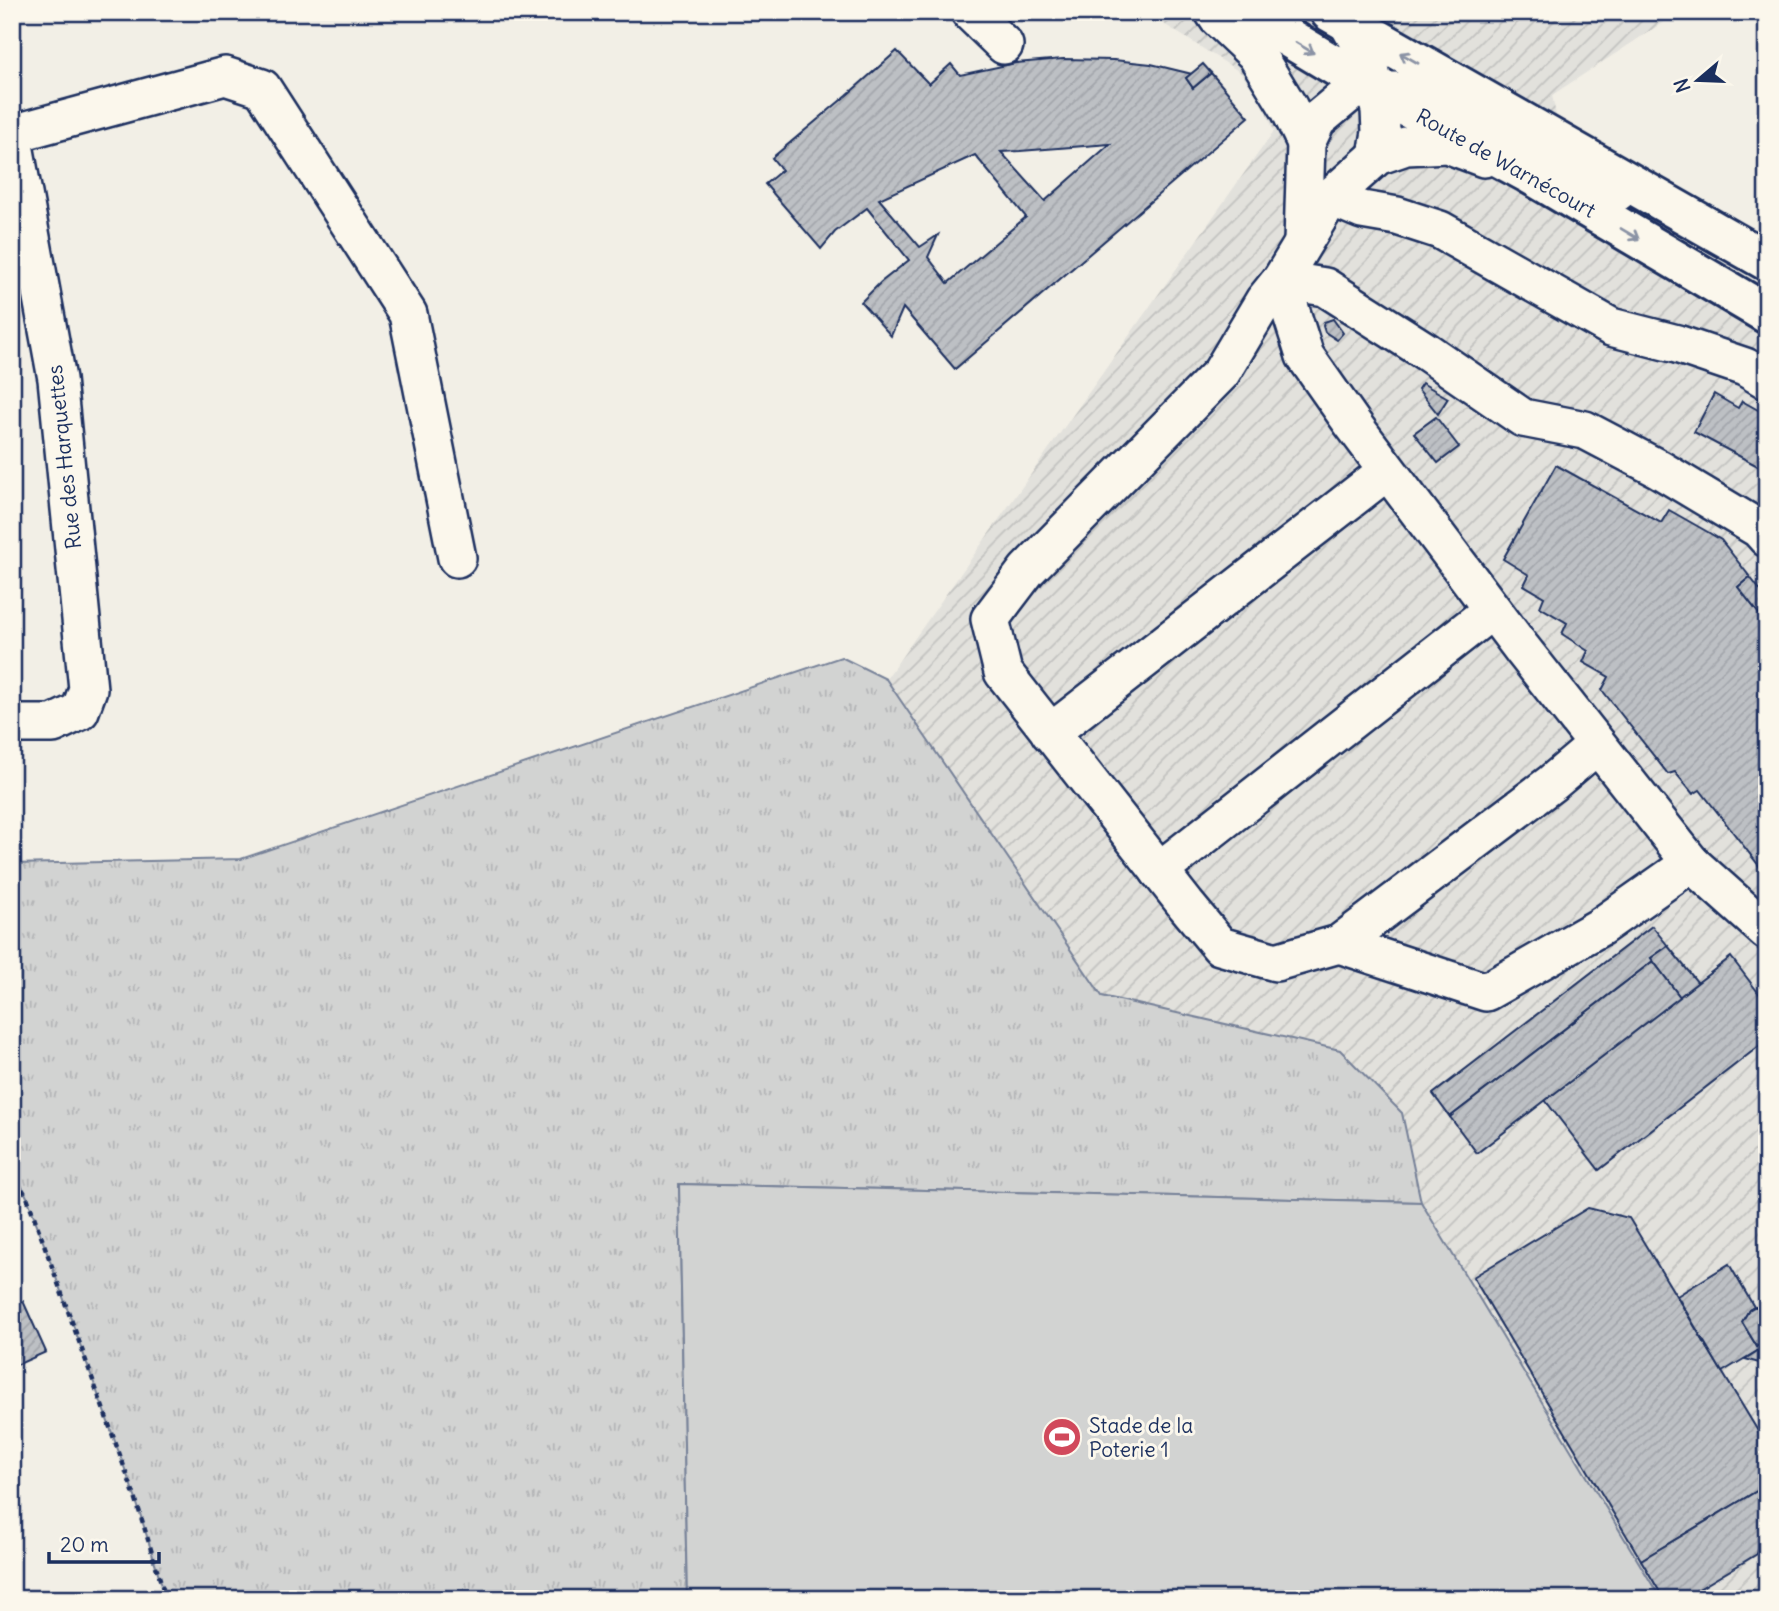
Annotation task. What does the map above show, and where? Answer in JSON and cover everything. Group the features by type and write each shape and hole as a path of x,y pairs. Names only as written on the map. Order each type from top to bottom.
{"main road":[{"name":"Route de Warnécourt","path":"1246,12 1375,90 1528,173 1767,314"},
{"name":"Route de Warnécourt","path":"1339,17 1760,257"}],"street":[{"path":"970,12 1004,45"},
{"path":"1214,12 1256,54 1289,108 1306,144"},
{"path":"1339,17 1367,57 1380,110 1381,132 1377,156"},
{"path":"12,134 225,76 262,88 408,314 457,558"},
{"path":"1303,242 1306,144 1317,120 1353,90 1375,90 1434,92 1554,164 1760,257"},
{"name":"Rue des Harquettes","path":"12,134 57,379 88,689 80,711 53,724 12,724"},
{"path":"1528,173 1447,144 1406,146 1377,156 1331,197 1221,373 1027,570 990,619 1003,673 1220,946 1276,962 1339,944 1552,783 1597,745"},
{"path":"1331,197 1362,210 1398,216 1440,230 1612,327 1723,359 1745,367 1767,380"},
{"path":"1281,280 1305,356 1387,471 1492,610 1691,863 1767,931"},
{"path":"1281,280 1325,287 1523,418 1585,430 1682,482 1759,529 1767,538"},
{"path":"1050,733 1387,471"},
{"path":"1159,871 1492,610"},
{"path":"1339,944 1486,992 1600,927 1691,863"}],"path":[{"path":"12,1172 27,1197 135,1497 166,1599"}],"shaded area":[{"path":"1145,12 1679,12 1552,95 1578,225 1767,338 1767,1599 1661,1599 1421,1202 1402,1113 1340,1050 1102,996 886,679 1274,131 1260,98 1240,72"}],"green space":[{"path":"841,657 886,679 1102,996 1340,1050 1402,1113 1421,1202 679,1184 687,1599 166,1599 135,1497 27,1197 12,1167 12,864 241,859"},
{"name":"Stade de la Poterie 1","path":"679,1184 1421,1202 1661,1599 687,1599"}],"building":[{"path":"897,51 929,84 951,64 960,75 1016,63 1063,59 1114,60 1151,64 1192,74 1186,78 1193,88 1211,73 1249,117 955,369 903,308 891,336 861,302 909,260 867,208 835,232 821,249 765,184 782,170 772,158","holes":["1110,144 1045,201 1001,152 1020,151","975,155 1026,217 948,283 928,257 938,235 920,247 879,199"]},
{"path":"1203,64 1211,73 1193,88 1186,78"},
{"path":"1333,319 1343,333 1337,340 1325,332 1323,326 1324,322"},
{"path":"1422,383 1448,398 1438,414 1418,389"},
{"path":"1714,394 1738,408 1742,401 1767,415 1767,471 1694,432"},
{"path":"1436,417 1459,447 1438,463 1414,433"},
{"path":"1556,465 1661,523 1669,510 1706,531 1721,540 1750,577 1738,587 1767,624 1767,876 1700,790 1693,794 1675,772 1668,774 1602,690 1609,677 1583,662 1588,651 1562,634 1567,623 1540,607 1544,597 1524,585 1529,575 1503,559"},
{"path":"1750,577 1767,599 1767,624 1738,587"},
{"path":"1652,926 1668,946 1651,958 1653,961 1450,1117 1433,1094"},
{"path":"1668,946 1698,983 1680,997 1651,958"},
{"path":"1731,957 1767,1004 1767,1040 1599,1170 1545,1100"},
{"path":"1653,961 1680,997 1477,1153 1450,1117"},
{"path":"1588,1208 1629,1218 1767,1446 1762,1488 1641,1560 1473,1277"},
{"path":"1729,1264 1754,1307 1742,1322 1759,1350 1722,1372 1677,1296"},
{"path":"23,1301 46,1352 12,1367 12,1306"},
{"path":"1754,1307 1767,1307 1767,1333 1759,1363 1745,1359 1759,1350 1742,1322"},
{"path":"1762,1488 1767,1500 1767,1532 1757,1554 1682,1599 1664,1599 1641,1560"}],"place":[{"name":"Stade de la Poterie 1","path":"1062,1437"}]}
